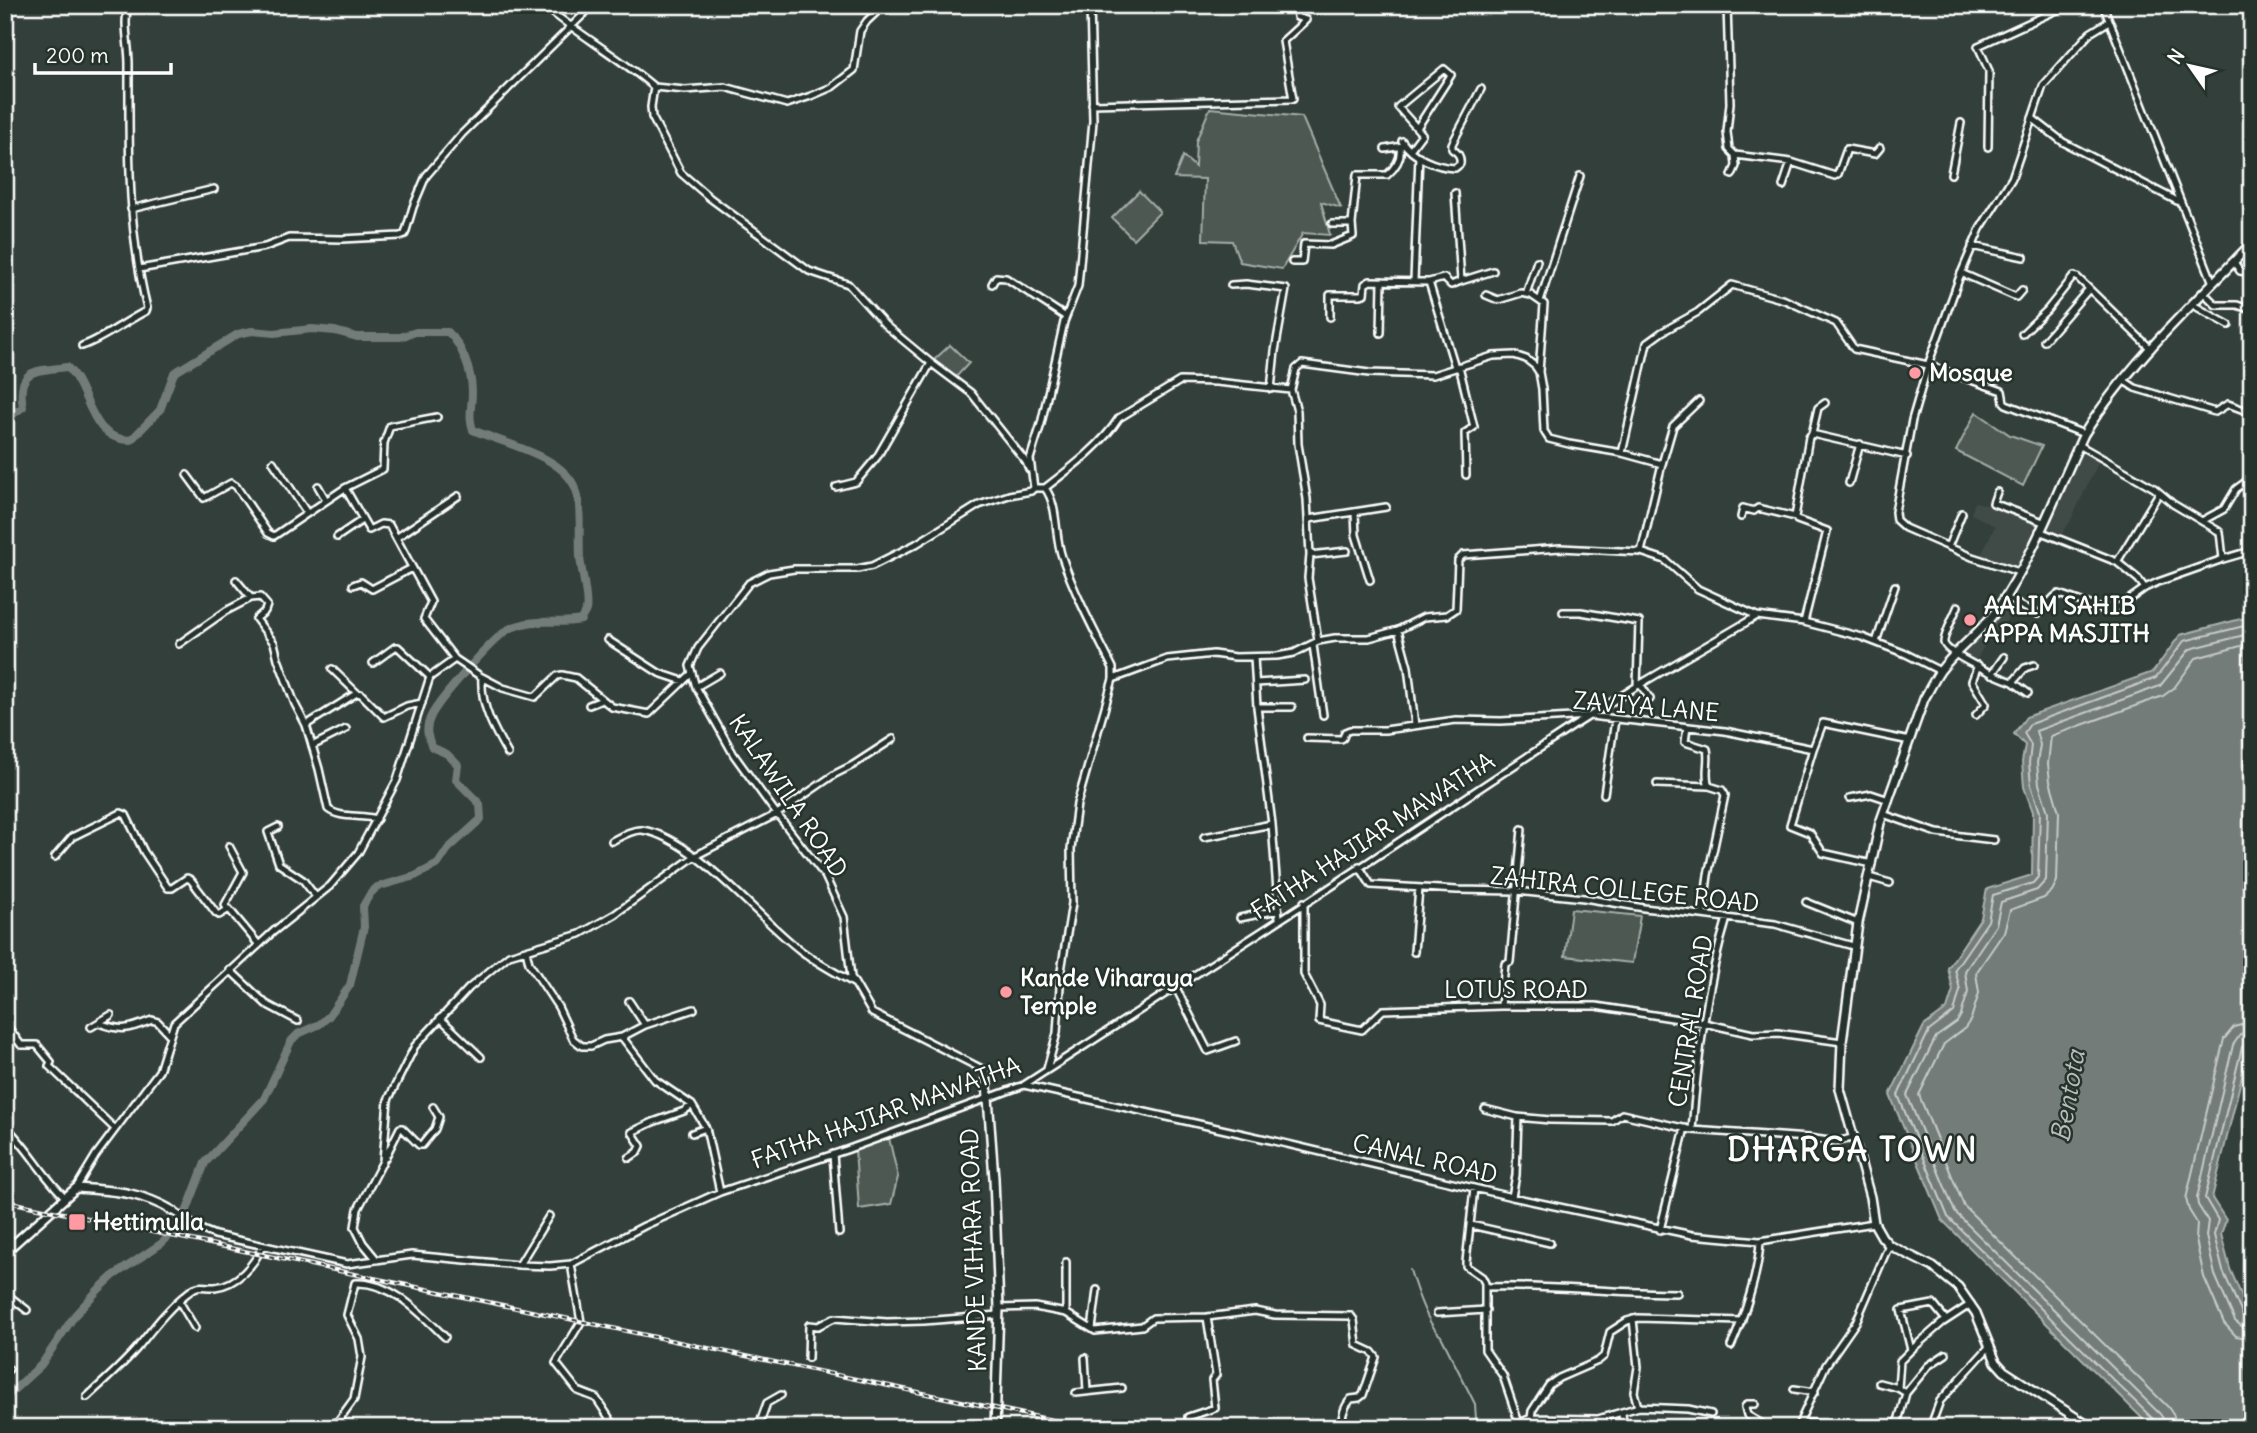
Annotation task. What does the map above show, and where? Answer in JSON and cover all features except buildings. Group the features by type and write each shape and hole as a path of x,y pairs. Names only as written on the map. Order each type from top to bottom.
{"main road":[{"path":"2091,1428 2004,1371 1996,1362 1971,1304 1958,1287 1933,1267 1889,1245 1874,1223 1870,1197 1840,1089 1842,1042 1853,946 1883,814 1924,699 1940,671 1986,624 2004,598 2084,434 2123,380 2252,243"},
{"name":"KANDE VIHARA ROAD","path":"986,1071 999,1311 995,1428"},
{"path":"5,1252 76,1188 129,1192 154,1200 173,1211"}],"street":[{"path":"82,346 96,341 147,308 131,209 126,13 128,5"},
{"path":"543,5 654,87 685,90 725,87 787,104 832,87 854,70 860,31 867,20 884,5"},
{"path":"139,269 265,247 289,238 342,239 405,234 426,176 461,134 595,5"},
{"path":"1030,472 1030,459 1066,317 1078,286 1093,104 1090,5"},
{"path":"1093,104 1293,99 1283,41 1306,20 1297,18 1296,5"},
{"path":"1727,5 1731,103 1727,132 1729,149 1735,155 1791,162 1835,176 1847,149 1875,153 1880,148"},
{"path":"1988,147 1989,71 1978,46 2068,5"},
{"path":"2103,5 2213,283"},
{"path":"2019,572 1972,557 1905,528 1896,520 1895,512 1912,420 1928,365 1972,246 2012,178 2043,86 2090,33 2108,22"},
{"path":"1385,149 1404,146 1422,134 1398,107 1444,68 1451,75 1417,128"},
{"path":"654,87 652,117 681,173 710,198 809,271 848,284 885,325 971,393 1026,462 1034,488"},
{"path":"1404,146 1419,156 1446,168 1455,169 1461,159 1458,152 1452,149 1452,144 1481,89"},
{"path":"2032,118 2063,142 2181,203"},
{"path":"1951,174 1961,123"},
{"path":"1292,262 1302,262 1304,244 1331,244 1353,236 1357,175 1387,175 1392,171 1404,146"},
{"path":"1732,175 1736,166 1735,155"},
{"path":"1414,281 1419,156"},
{"path":"1783,186 1791,162"},
{"path":"1540,301 1580,176"},
{"path":"131,209 214,189"},
{"path":"1455,193 1461,281"},
{"path":"1332,223 1352,224"},
{"path":"1972,246 2024,257"},
{"path":"1526,294 1537,261"},
{"path":"2234,262 2240,271 2252,273"},
{"path":"1330,317 1330,295 1364,294 1367,282 1429,282 1444,278 1451,285 1493,271"},
{"path":"1961,272 2016,297 2022,290"},
{"path":"2022,334 2074,276 2151,349"},
{"path":"992,284 996,277 1006,278 1066,317"},
{"path":"1381,333 1382,281"},
{"path":"1429,282 1474,427 1465,433 1466,475"},
{"path":"1231,285 1286,289 1271,389"},
{"path":"1622,453 1647,343 1698,312 1732,285 1785,300 1836,323 1854,349 1928,365 2002,391 2007,404 2084,434"},
{"path":"2044,341 2089,289"},
{"path":"2204,293 2216,304 2237,305 2252,310"},
{"path":"1486,296 1498,300 1513,294 1526,294 1540,301 1545,308 1539,372 1545,435 1549,439 1662,464"},
{"path":"2193,305 2230,325"},
{"path":"1323,715 1308,578 1309,519 1298,444 1297,411 1291,390 1296,369 1302,364 1369,373 1433,375 1493,356 1514,355 1525,359 1539,372"},
{"path":"836,487 856,482 877,457 931,363"},
{"path":"2123,380 2135,388 2215,412 2228,404 2252,413"},
{"path":"345,488 369,530 381,524 389,525 431,602 424,619 457,660 503,688 535,697 557,676 570,676 612,707 649,714 691,674 690,666 698,648 749,583 769,573 794,569 857,569 872,566 916,544 979,505 1034,488 1045,488 1074,466 1114,427 1119,418 1180,381 1291,390"},
{"path":"1641,552 1673,426 1699,401"},
{"path":"1795,517 1810,437 1818,408 1825,403"},
{"path":"187,475 204,498 232,483 272,536 345,488 383,469 384,443 390,426 437,417"},
{"path":"1812,434 1907,456"},
{"path":"1849,483 1860,444"},
{"path":"2079,444 2154,488 2172,504 2220,532 2223,559"},
{"path":"273,462 307,513"},
{"path":"2202,522 2224,509 2236,489 2251,478"},
{"path":"318,486 326,500"},
{"path":"1045,488 1052,498 1056,535 1062,557 1113,668 1113,679 1077,804 1071,849 1072,903 1061,971 1057,1033 1047,1069"},
{"path":"1997,492 1993,503 2043,522"},
{"path":"2117,562 2159,493"},
{"path":"396,538 458,496"},
{"path":"1309,519 1386,507"},
{"path":"1741,517 1743,508 1754,511 1758,508 1795,517 1827,530 1804,622"},
{"path":"1355,513 1356,535 1370,580"},
{"path":"1948,547 1962,513"},
{"path":"337,537 362,520"},
{"path":"2039,531 2117,562 2138,579 2144,588"},
{"path":"1113,679 1167,659 1213,653 1277,656 1294,653 1335,638 1369,638 1398,630 1424,617 1447,615 1456,609 1458,560 1463,555 1560,548 1641,552 1665,560 1698,589 1757,616 1804,622 1876,642 1940,671"},
{"path":"1310,555 1347,551"},
{"path":"2004,598 2038,614 2045,612 2059,594 2108,611 2117,608 2144,588 2185,571 2247,552 2252,556"},
{"path":"353,585 361,582 372,589 412,568"},
{"path":"236,580 251,598"},
{"path":"1876,642 1895,586"},
{"path":"179,644 226,611 251,598 259,597 267,606 256,619 274,643 295,704 306,725 326,806 331,813 345,816 365,815 377,819"},
{"path":"1958,606 1944,645 1992,674 2013,682 2028,693"},
{"path":"1563,612 1581,612 1640,623 1638,685 1650,699"},
{"name":"FATHA HAJIAR MAWATHA","path":"173,1211 200,1230 215,1235 347,1264 412,1255 519,1265 571,1264 644,1226 720,1192 1024,1084 1638,685 1757,616"},
{"path":"1398,630 1408,667 1415,725"},
{"path":"608,640 659,673 683,681"},
{"path":"373,663 398,647 430,677"},
{"path":"1254,657 1279,918"},
{"path":"1992,674 2004,657"},
{"path":"76,1188 96,1154 159,1071 174,1023 259,945 330,886 358,853 397,780 430,677 457,660"},
{"path":"1976,715 1986,705 1972,681 1978,665"},
{"path":"2013,682 2025,668 2034,665"},
{"path":"332,669 381,716 422,703"},
{"path":"696,687 720,673"},
{"name":"KALAWILA ROAD","path":"691,674 734,755 825,876 844,917 848,965 872,1013 986,1071"},
{"path":"481,676 482,692 492,726 508,754"},
{"path":"1256,683 1305,680"},
{"path":"306,725 357,693"},
{"path":"589,705 602,700"},
{"path":"1257,707 1292,707"},
{"name":"ZAVIYA LANE","path":"1307,738 1341,739 1345,732 1350,730 1385,730 1456,720 1501,722 1590,716 1736,733 1813,749"},
{"path":"1604,794 1615,720"},
{"path":"1872,864 1824,853 1810,833 1790,825 1813,749 1823,723 1910,741"},
{"name":"CENTRAL ROAD","path":"1687,727 1685,742 1706,749 1709,786 1722,790 1725,795 1708,875 1703,914"},
{"path":"312,746 346,729"},
{"path":"383,1161 388,1100 415,1046 469,988 509,955 580,934 615,914 695,856 777,814 892,739"},
{"path":"1657,784 1709,786"},
{"path":"1850,798 1871,794 1889,800"},
{"path":"55,857 72,837 121,813 126,815 144,852 168,888 187,878 216,913 219,915 227,909"},
{"path":"1883,814 1937,833 1994,840"},
{"path":"1204,837 1272,824"},
{"path":"278,827 268,832 279,864 303,880 316,897"},
{"path":"1501,1006 1504,964 1510,962 1522,829"},
{"path":"612,841 638,830 656,833 695,856 800,950 856,985"},
{"path":"229,846 243,872 225,905 259,945"},
{"name":"ZAHIRA COLLEGE ROAD","path":"1359,866 1371,885 1516,891 1703,914 1775,924 1853,946"},
{"path":"1869,877 1890,883"},
{"path":"1413,952 1419,888"},
{"name":"LOTUS ROAD","path":"1304,902 1304,974 1320,1005 1319,1021 1362,1030 1383,1010 1595,1006 1704,1023 1753,1034 1778,1033 1842,1042"},
{"path":"1806,902 1858,923"},
{"path":"1240,918 1278,910"},
{"name":"CENTRAL ROAD","path":"1692,1130 1704,1023 1718,946 1727,918"},
{"path":"526,950 530,963 558,1007 573,1039 582,1046 622,1037 645,1025 694,1009"},
{"path":"230,971 265,1004 298,1021"},
{"path":"1175,986 1208,1051 1236,1041"},
{"path":"629,1001 645,1025"},
{"path":"91,1027 111,1015"},
{"path":"440,1017 481,1057"},
{"path":"99,1023 130,1029 152,1020 158,1022 170,1035"},
{"path":"5,1023 21,1045 37,1045 51,1062 49,1066 115,1129"},
{"path":"622,1037 655,1080 692,1105 706,1128 720,1192"},
{"name":"CANAL ROAD","path":"1024,1084 1660,1230 1760,1241 1874,1223"},
{"path":"629,1158 638,1152 641,1146 632,1132 684,1111 692,1105"},
{"path":"377,1260 363,1243 355,1227 358,1209 400,1128 419,1145 422,1145 435,1129 439,1117 433,1107"},
{"path":"1485,1109 1518,1117 1550,1120 1612,1121 1622,1114 1692,1130 1836,1142 1852,1138"},
{"path":"1511,1197 1516,1175 1518,1117"},
{"path":"5,1126 18,1137 43,1173 65,1198"},
{"path":"692,1133 706,1128"},
{"path":"1660,1230 1685,1128"},
{"path":"833,1154 839,1233"},
{"path":"1474,1188 1466,1266 1482,1277 1486,1310 1485,1350 1503,1376 1518,1425 1531,1418 1598,1419 1638,1407 1688,1409 1711,1414"},
{"path":"519,1265 549,1216"},
{"path":"1471,1225 1550,1243"},
{"path":"5,1236 15,1243"},
{"path":"1731,1346 1742,1321 1760,1253 1760,1241"},
{"path":"1882,1428 1799,1425 1826,1365 1856,1322 1889,1245"},
{"path":"88,1397 137,1348 155,1324 192,1289 204,1285 223,1285 239,1276 252,1266 262,1246"},
{"path":"1066,1262 1066,1313"},
{"path":"571,1264 581,1322 556,1363 578,1391 596,1398 616,1428"},
{"path":"333,1428 354,1399 358,1384 362,1357 359,1339 347,1315 355,1283 379,1286 407,1301 445,1337"},
{"path":"1485,1287 1677,1293"},
{"path":"1092,1329 1097,1290"},
{"path":"5,1293 27,1310"},
{"path":"179,1301 195,1328"},
{"path":"1911,1350 1901,1310 1933,1304 1946,1320"},
{"path":"1898,1388 1900,1361 1946,1320 1971,1304"},
{"path":"808,1358 809,1325 818,1326 834,1318 887,1322 924,1321 1032,1307 1066,1313 1094,1331 1142,1326 1153,1318 1208,1317 1255,1311 1275,1315 1351,1316 1354,1320 1357,1345 1376,1357 1363,1395 1346,1404 1341,1428"},
{"path":"1437,1313 1486,1310"},
{"path":"1189,1428 1188,1418 1215,1408 1212,1380 1216,1375 1208,1317"},
{"path":"1531,1418 1532,1411 1549,1385 1598,1361 1604,1356 1609,1332 1633,1319 1742,1321"},
{"path":"1633,1319 1638,1367 1634,1392 1638,1407"},
{"path":"1930,1428 1940,1401 1989,1347"},
{"path":"1896,1428 1906,1393 1928,1366 1946,1354"},
{"path":"1086,1358 1087,1391"},
{"path":"1879,1383 1906,1393"},
{"path":"1076,1392 1122,1388"},
{"path":"1794,1389 1815,1392"},
{"path":"758,1428 768,1403 781,1395"},
{"path":"1755,1404 1747,1404 1746,1415 1769,1428"},
{"path":"1622,1412 1623,1428"}],"shaded area":[{"path":"1210,108 1302,117 1341,208 1321,202 1330,235 1303,233 1282,269 1240,262 1232,241 1203,240 1205,179 1174,178 1183,156 1195,167 1196,141"},
{"path":"1139,191 1160,212 1133,239 1112,218"},
{"path":"950,345 969,363 956,377 934,360"},
{"path":"1976,412 2010,435 2042,446 2023,486 1956,451"},
{"path":"2079,447 2100,459 2061,535 2042,531"},
{"path":"1975,502 2036,524 2018,570 1980,557 1995,526 1971,514"},
{"path":"2005,600 2015,605 2005,623 1985,644 1977,659 1958,654"},
{"path":"1571,909 1640,916 1632,963 1565,956"},
{"path":"889,1138 898,1177 891,1204 859,1209 855,1149"}],"water":[{"name":"Bentota","path":"2252,616 2252,1035 2212,1198 2226,1220 2221,1234 2230,1269 2252,1320 2252,1428 2152,1428 1942,1220 1890,1095 1924,1026 1947,1009 1953,990 1948,968 1981,918 1987,889 2032,875 2033,812 2024,787 2022,762 2025,745 2014,734 2026,717 2153,672 2180,635"}],"waterway":[{"path":"5,420 23,407 22,394 26,378 38,371 67,367 75,377 98,423 106,432 117,438 131,440 160,410 174,373 238,334 312,329 357,337 400,337 416,332 448,332 462,351 468,368 472,384 470,416 473,430 535,454 563,471 573,483 579,504 580,557 587,606 581,620 529,623 503,633 468,669 436,708 428,724 430,743 458,765 456,780 480,804 481,819 448,849 438,864 415,876 377,887 370,894 363,906 364,927 350,985 329,1016 291,1041 264,1099 205,1163 187,1210 176,1229 162,1243 113,1276 98,1290 75,1315 41,1365 5,1398"},
{"path":"1410,1270 1427,1315 1441,1336 1475,1404 1476,1419 1470,1428"}],"railway":[{"path":"5,1201 1090,1428"}],"place":[{"name":"Mosque","path":"1915,373"},
{"name":"AALIM SAHIB APPA MASJITH","path":"1970,620"},
{"name":"Kande Viharaya Temple","path":"1006,992"},
{"name":"Hettimulla","path":"77,1222"}],"district":[{"name":"DHARGA TOWN","path":"1853,1150"}]}
